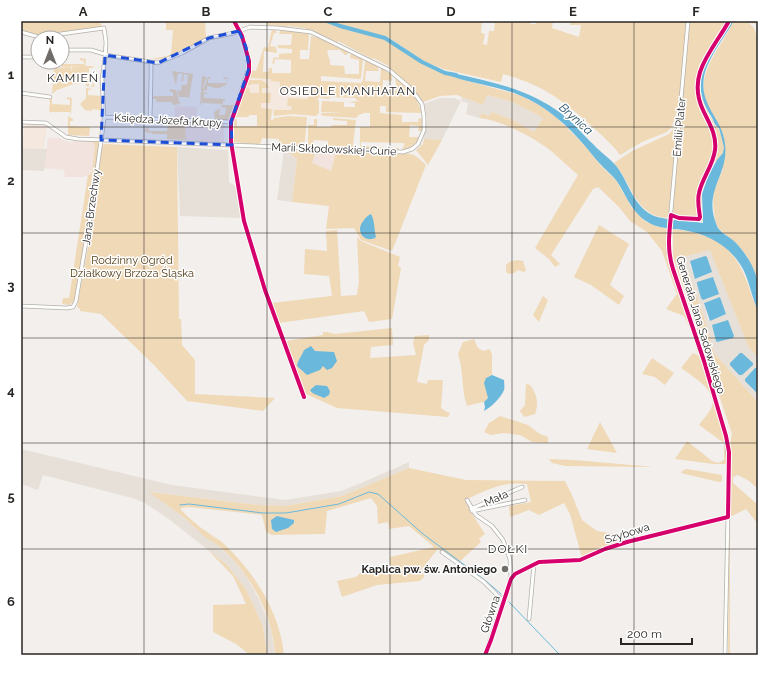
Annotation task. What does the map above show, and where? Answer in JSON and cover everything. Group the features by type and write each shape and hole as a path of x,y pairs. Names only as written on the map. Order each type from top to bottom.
{"street":[{"name":"Emilii Plater","path":"669,232 688,21"},
{"name":"Marii Skłodowskiej-Curie","path":"21,122 46,123 63,135 72,139 403,152 412,149 418,144 422,137 425,122 422,104 409,87 395,74 365,57 310,32 254,26 212,37 158,63 151,62"},
{"name":"Jana Brzechwy","path":"21,32 39,37 104,28 106,42 102,83 104,117 92,206 76,301 73,306 67,308 21,306"},
{"path":"232,145 231,122 249,68 246,47 239,31"},
{"path":"70,50 91,50 105,55 151,62 152,78 150,120"},
{"path":"21,93 50,96"},
{"name":"Księdza Józefa Krupy","path":"104,117 231,122"},
{"name":"Generała Jana Sadowskiego","path":"669,232 668,244 670,262 704,361 726,436 729,458 725,655"},
{"name":"Mała","path":"472,510 522,487"},
{"name":"Główna","path":"467,500 478,518 492,526 503,540 510,556 512,570 511,578 485,655"},
{"path":"472,510 525,500"},
{"name":"Szybowa","path":"511,578 515,574 534,564 544,561 580,560 627,542 728,517"},
{"path":"442,552 484,582 504,600"},
{"path":"529,619 534,564"},
{"name":"Główna","path":"512,570 515,574"}],"highlighted area":[{"path":"239,31 246,47 249,68 231,122 232,145 101,140 105,55 158,63 209,38"}],"shaded area":[{"path":"296,77 316,99 316,114 259,114 242,109 238,106 249,80 260,81 260,78"},
{"path":"487,95 515,103 543,118 534,133 511,119 492,112 490,116 482,113 479,118 466,114 468,103 461,101 462,97 483,105"},
{"path":"440,98 454,98 461,101 442,140 424,139 427,119 424,104"},
{"path":"175,106 197,107 197,123 224,124 224,143 185,141 185,123 174,122"},
{"path":"25,124 47,126 44,149 22,148"},
{"path":"48,138 58,138 72,143 73,141 93,142 96,146 92,173 83,177 65,177 64,170 44,168"},
{"path":"177,147 228,150 229,182 237,187 242,218 180,216"},
{"path":"21,148 47,149 44,171 21,170"},
{"path":"284,150 297,159 292,202 277,200"},
{"path":"321,151 336,152 331,171 312,163 315,154"},
{"path":"710,249 748,346 758,358 758,368 755,368 745,379 758,393 758,402 714,353 704,317 683,257","holes":["689,263 712,272 696,279","720,297 726,314 710,321 708,319 704,303"]},
{"path":"21,449 172,485 285,500 341,491 409,462 409,468 342,496 285,506 258,505 150,492 218,545 246,576 259,599 271,629 275,655 267,655 263,626 246,589 227,565 170,520 145,503 132,498 43,475 38,490 21,484"}],"green space":[{"path":"21,21 99,21 103,27 70,32 70,30 30,30 30,33 21,31"},
{"path":"166,21 205,21 206,37 165,58 151,59 171,54 173,30 166,30"},
{"path":"267,21 324,21 336,26 384,39 396,45 420,63 432,69 460,79 519,95 539,105 556,117 616,180 632,208 646,222 667,229 670,265 701,355 697,352 693,335 684,316 666,309 677,294 662,251 647,232 630,221 619,207 598,187 593,189 551,255 560,264 555,267 549,259 535,248 578,175 550,150 535,140 497,122 479,118 482,113 489,116 492,112 511,119 534,132 543,118 515,103 487,95 483,105 457,95 440,96 423,102 405,81 388,68 389,66 338,41 337,42 305,30 305,28 267,25"},
{"path":"330,21 482,21 481,33 485,34 483,44 487,45 489,31 494,31 495,21 531,21 530,24 536,24 536,21 553,21 552,28 579,37 581,25 570,25 570,21 687,21 679,105 671,128 667,132 642,142 620,155 608,141 572,109 552,95 530,83 503,74 501,82 443,69 424,61 388,37 336,24"},
{"path":"690,21 731,21 704,67 700,88 705,105 715,126 719,129 722,139 724,138 722,132 716,124 715,117 706,103 704,80 707,70 733,21 756,21 755,23 757,24 749,23 754,28 756,34 758,34 758,79 756,83 758,83 758,281 747,256 736,243 718,228 715,220 713,202 714,191 723,169 716,161 711,168 703,189 703,221 672,213"},
{"path":"272,29 277,33 274,33 270,46 276,47 277,53 264,51 263,72 268,72 269,68 272,68 272,73 291,73 291,60 275,59 274,64 272,63 274,57 279,58 279,54 292,53 292,49 278,48 278,45 291,45 292,34 279,34 281,29 309,34 308,50 300,50 300,59 309,59 311,36 322,38 348,51 347,55 345,55 340,50 327,50 330,65 344,66 345,74 359,74 359,60 350,58 351,53 363,59 360,79 321,76 321,81 361,83 363,80 366,60 377,65 379,71 366,71 365,81 380,82 381,68 392,75 392,81 383,80 382,91 396,91 396,77 417,100 422,113 386,112 386,106 380,106 380,113 402,115 402,122 418,122 419,118 423,119 422,131 418,131 419,126 410,125 409,137 420,137 417,142 404,150 402,147 404,147 404,143 361,142 361,146 398,148 399,150 360,148 360,127 370,127 370,113 360,114 356,118 321,115 321,113 344,113 321,112 322,101 344,102 344,107 355,107 355,103 347,102 360,101 356,100 356,98 330,97 329,99 319,97 316,99 319,101 319,113 316,116 292,114 274,116 274,110 291,110 292,106 287,106 288,98 308,99 308,93 302,91 302,86 290,86 289,91 280,90 280,82 271,81 271,79 250,78 251,70 256,71 264,47 268,48"},
{"path":"80,58 86,59 85,66 92,66 94,68 89,68 89,86 92,86 94,83 94,87 86,86 85,79 75,79 75,83 84,84 74,84 57,90 52,94 54,70 70,70 71,67 71,72 72,67 81,66 70,67 70,64 84,64 84,61 80,60"},
{"path":"172,71 193,74 189,99 188,97 179,97 177,90 181,91 182,85 187,84 188,75 184,74 183,81 181,81 183,74 178,73 176,85"},
{"path":"202,76 207,77 203,90 208,77 210,77 210,79 208,79 208,83 226,83 227,79 223,79 224,77 228,78 226,85 218,88 207,86 207,90 203,91 204,93 207,92 207,94 204,94 204,98 225,99 223,104 202,103 202,98 200,105"},
{"path":"249,80 263,81 269,88 262,88 262,93 271,93 270,103 261,103 261,108 272,109 271,120 274,118 288,116 307,117 305,141 301,142 302,147 279,145 279,139 262,138 260,145 234,142 233,122 235,119 237,119 237,126 257,126 257,115 235,117 236,113 238,113 238,107 246,88 249,87 250,93 259,93 259,84 247,86"},
{"path":"86,88 93,89 88,90 88,95 101,96 101,112 100,110 92,109 92,111 85,110 80,104 86,98"},
{"path":"170,89 176,90 180,104 173,105 172,102 156,102 156,99 152,99 154,96 173,96 173,92 170,92"},
{"path":"67,97 72,98 71,115 70,112 51,112 51,114 49,110 49,99 52,99 52,104 70,105 70,100 67,99"},
{"path":"221,105 234,105 228,120 215,120 214,112 220,108 219,115 225,115 226,108 221,107"},
{"path":"68,116 73,119 73,121 70,121 70,126 90,127 89,136 68,135"},
{"path":"333,118 356,120 353,145 356,147 328,148 328,141 314,140 312,147 308,147 308,125 314,125 314,119 317,119 317,127 347,125 347,121 333,120"},
{"path":"171,122 186,122 187,126 185,127 186,140 167,139 167,134 153,134 150,131 167,132 168,124"},
{"path":"677,124 670,213 668,218 657,216 648,212 641,205 635,198 614,163 632,151 669,134"},
{"path":"148,126 151,133 144,131"},
{"path":"424,139 442,140 428,165 416,150 423,144"},
{"path":"80,141 99,142 75,301 69,305 62,304 63,298 69,298 88,175 92,173 95,146 93,142"},
{"name":"Rodzinny Ogród Działkowy Brzoza Śląska","path":"104,144 177,147 179,319 181,319 182,345 195,360 195,394 275,398 263,411 187,401 154,365 101,314 80,311 77,307 91,231 102,147"},
{"path":"287,151 321,151 315,154 312,163 331,171 336,152 410,154 416,156 426,165 392,251 361,240 354,228 326,229 329,206 292,202 297,159"},
{"path":"599,225 629,244 610,285 624,296 619,305 591,285 574,277"},
{"path":"673,229 704,235 726,248 741,268 758,313 758,358 748,346 710,250 683,257 704,317 714,353 758,402 758,489 749,481 738,475 733,477 733,483 758,505 758,524 746,509 730,517 730,655 728,655 730,445 732,434 673,257"},
{"path":"337,230 341,296 357,295 359,281 357,237 361,241 400,257 398,266 401,268 392,319 369,322 364,311 279,323 272,303 332,295 329,276 304,274 305,249 327,251 326,231"},
{"path":"517,260 523,261 526,270 524,272 518,270 509,274 506,272 506,265 509,262"},
{"path":"543,296 548,300 539,322 533,315"},
{"path":"392,328 393,345 371,347 370,358 416,355 413,343 415,336 429,335 429,340 424,345 417,382 427,384 428,380 443,380 441,408 450,413 448,417 337,408 304,393 286,341 323,335 323,332 335,334"},
{"path":"474,339 478,348 483,351 490,349 492,355 492,375 486,378 488,398 484,402 467,406 458,354 463,342"},
{"path":"693,353 701,357 726,439 727,464 714,464 675,459 687,441 712,461 718,463 724,460 724,443 699,425 712,406 713,400 711,394 697,379 681,368"},
{"path":"652,358 674,373 665,385 655,377 642,374"},
{"path":"526,384 530,385 534,392 537,399 537,406 535,414 524,417 520,411 525,405"},
{"path":"500,416 528,425 540,434 548,437 548,443 532,442 520,435 504,433 491,435 484,432 489,423"},
{"path":"600,422 617,453 587,449"},
{"path":"549,459 654,467 565,466 552,463"},
{"path":"409,468 466,480 565,481 582,520 597,531 623,534 623,541 582,558 570,514 564,503 539,515 529,510 510,517 509,506 531,502 527,484 518,483 502,485 465,500 485,534 479,539 481,542 457,564 438,549 420,571 425,576 420,581 377,585 342,597 337,581 356,577 362,571 371,568 390,567 390,557 434,547 409,526 389,529 388,522 378,524 377,506 371,498 327,511 325,534 272,535 266,532 262,515 189,507 181,508 181,510 194,522 224,544 256,581 271,609 282,639 284,655 275,655 270,624 265,610 258,595 241,569 219,546 206,538 186,519 149,492 258,505 285,506 342,496"},
{"path":"687,469 722,475 722,481 719,482 681,473 683,470"},
{"path":"208,550 227,565 246,589 263,626 267,655 250,655 236,644 213,632 213,605 246,604 233,576"}],"water":[{"path":"731,21 733,21 732,24 708,64 703,87 708,104 720,127 725,144 723,165 712,203 713,214 718,228 739,246 752,267 758,284 758,311 744,271 733,255 711,238 693,232 659,227 646,221 632,207 620,185 614,178 571,131 555,116 538,104 519,95 502,89 451,76 452,73 510,88 537,98 549,105 570,121 617,167 636,200 646,211 657,217 703,223 702,194 708,176 717,160 723,153 724,147 719,128 715,124 704,102 701,89 701,77 710,55"},
{"path":"371,214 376,237 368,239 363,237 360,229 364,220"},
{"path":"705,256 707,257 712,272 695,279 690,261"},
{"path":"713,277 719,294 703,300 701,298 697,282"},
{"path":"720,297 726,314 710,321 704,303"},
{"path":"728,320 734,336 733,338 717,342 712,325"},
{"path":"311,346 315,351 334,352 337,361 332,368 327,370 323,366 320,370 307,375 297,366 304,350"},
{"path":"740,353 742,353 753,363 753,365 742,375 739,375 730,365 730,363"},
{"path":"755,368 758,368 757,393 745,381 745,379"},
{"path":"492,375 504,380 504,389 503,393 493,405 484,411 484,402 488,398 484,383 486,378"},
{"path":"316,385 327,386 330,391 329,395 324,398 313,393 310,390"},
{"path":"277,516 294,520 294,523 288,528 276,532 272,529 271,520"}],"waterway":[{"name":"Brynica","path":"327,21 385,38 422,62 445,73 456,75"},
{"path":"180,505 189,504 263,513 286,513 339,504 369,492 378,494 423,534 501,594"},
{"path":"509,602 560,655"}],"cycle path":[{"path":"234,21 242,36 249,61 249,72 231,122 231,142 244,221 265,290 304,397"},
{"path":"485,655 511,579 515,574 539,562 580,560 605,549 627,542 728,517 729,452 726,436 704,361 673,269 669,242 671,215 679,218 699,219 700,217 698,202 699,193 702,182 714,156 715,139 703,110 699,97 698,85 700,74 709,52 729,21"}],"place":[{"name":"Kaplica pw. św. Antoniego","path":"505,569"}],"district":[{"name":"KAMIEŃ","path":"73,78"},
{"name":"OSIEDLE MANHATAN","path":"348,91"},
{"name":"DOŁKI","path":"508,549"}]}
